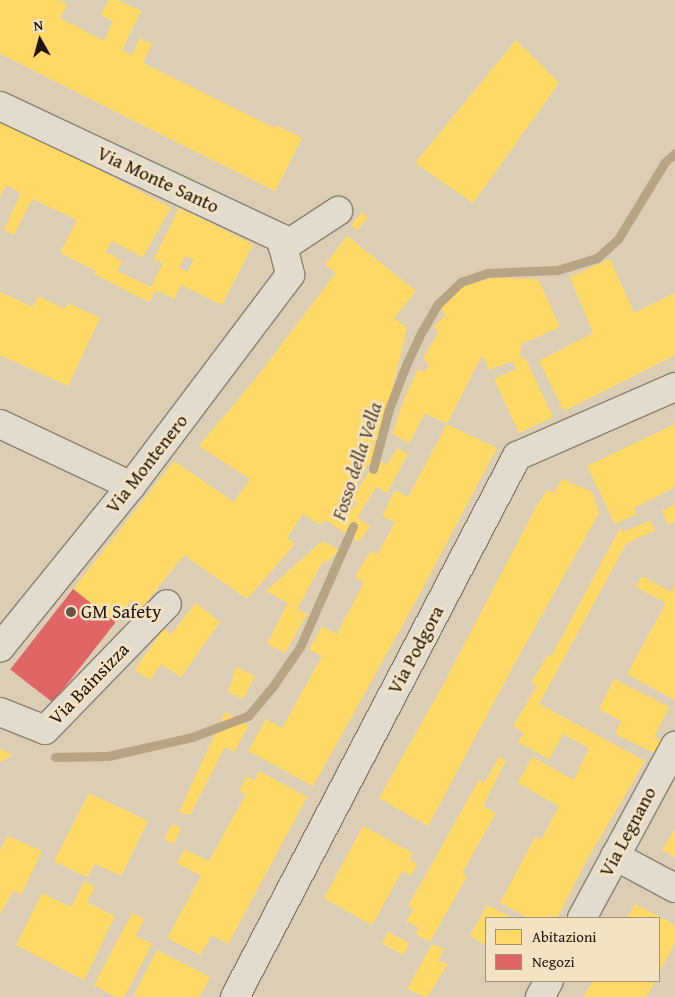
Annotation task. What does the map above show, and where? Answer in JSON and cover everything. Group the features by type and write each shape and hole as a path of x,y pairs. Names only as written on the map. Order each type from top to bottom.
{"street":[{"name":"Via Monte Santo","path":"0,106 281,238 283,247"},
{"path":"283,247 338,211"},
{"name":"Via Montenero","path":"0,648 131,486 290,275 283,247"},
{"name":"Via Podgora","path":"235,997 517,456 675,387"},
{"path":"0,424 131,486"},
{"name":"Via Bainsizza","path":"0,712 45,730 166,604"},
{"name":"Via Legnano","path":"583,917 675,746"},
{"path":"615,856 675,888"},
{"path":"540,997 548,982"}],"building: Abitazioni":[{"path":"0,0 59,0 67,4 60,18 104,41 113,21 101,15 108,0 118,0 141,11 122,50 132,55 140,38 152,44 143,63 275,128 276,125 302,138 275,191 0,54"},
{"path":"516,40 559,83 473,203 415,163"},
{"path":"0,122 75,157 171,208 143,257 112,241 106,252 122,261 117,271 151,287 163,263 154,259 179,208 253,244 222,305 181,285 174,299 156,290 149,302 94,274 96,271 60,253 77,220 32,199 14,235 4,230 21,193 6,185 0,197","holes":["185,256 194,260 187,272 179,268"]},
{"path":"362,212 368,217 357,230 351,225"},
{"path":"347,236 416,291 394,318 407,328 385,419 390,422 373,444 380,449 375,459 387,465 397,448 408,454 387,493 376,487 357,518 370,526 359,542 325,520 320,525 303,514 287,538 295,544 247,599 184,555 142,607 131,600 116,622 73,589 174,461 234,502 250,479 199,446 256,378 336,273 325,265","holes":["368,463 372,466 352,500 358,503 349,511 340,506 351,496"]},
{"path":"610,259 634,313 675,293 675,355 564,411 539,361 593,333 570,277"},
{"path":"478,277 538,279 560,327 522,344 519,359 524,356 553,417 519,433 494,379 516,369 513,361 489,370 482,355 447,424 425,413 409,443 392,434 403,402 418,369 425,372 429,363 423,359 439,331 433,327 445,316 438,301 453,296 451,290"},
{"path":"0,292 33,307 38,296 65,309 68,303 100,318 68,386 0,355"},
{"path":"447,424 497,448 412,608 313,786 248,751 266,719 282,728 322,656 309,650 322,626 337,634 364,582 355,577 370,551 377,555 395,522 382,516 395,490 408,497"},
{"path":"675,424 675,487 634,508 637,514 615,524 587,466"},
{"path":"562,479 592,492 599,513 511,670 428,826 379,798 443,685 535,509 547,490 554,493"},
{"path":"675,504 675,522 669,525 662,511"},
{"path":"650,521 655,530 626,544 539,704 645,761 585,863 558,917 526,917 500,903 535,837 541,840 559,806 518,783 532,757 574,780 589,748 563,734 549,759 518,742 524,733 513,726 537,686 531,683 548,654 551,657 620,528 623,532"},
{"path":"322,541 339,550 328,562 323,561 297,609 307,614 285,653 267,644 288,603 266,591"},
{"path":"642,576 671,592 675,584 675,700 627,674 666,603 636,587"},
{"path":"196,603 220,622 181,677 161,664 150,680 135,670 163,629 171,634"},
{"path":"236,667 255,676 243,699 228,692"},
{"path":"614,679 669,707 654,737 662,741 656,754 615,734 621,721 599,709"},
{"path":"225,712 249,725 234,752 225,747 190,815 179,812"},
{"path":"0,749 13,755 0,762"},
{"path":"499,757 506,760 483,806 496,813 462,873 467,876 430,942 416,934 419,928 406,921 414,909 408,906 479,780 484,783"},
{"path":"259,771 307,797 228,944 212,935 200,955 167,938 201,876 177,863 185,849 209,861 246,794 239,791 247,776 254,781"},
{"path":"89,793 148,821 121,876 95,864 87,877 54,861"},
{"path":"172,824 181,828 174,844 164,839"},
{"path":"363,826 413,853 409,859 417,864 411,876 402,871 372,925 324,898"},
{"path":"675,829 675,857 662,850"},
{"path":"8,836 42,851 21,895 13,891 0,914 0,850"},
{"path":"84,881 95,887 87,902 115,916 84,980 16,945 42,893 71,907"},
{"path":"635,904 660,917 628,917"},
{"path":"487,905 511,917 485,917 485,944 470,936"},
{"path":"132,913 144,919 136,936 152,944 124,997 116,997 94,985"},
{"path":"660,917 675,925 675,943 660,971"},
{"path":"388,932 409,943 403,955 382,943"},
{"path":"432,944 444,949 438,961 448,964 427,997 425,997 407,989"},
{"path":"157,950 210,977 200,997 133,997"},
{"path":"592,982 654,982 646,997 583,997"}],"building: Negozi":[{"path":"73,589 116,622 53,703 10,669"}],"waterway":[{"name":"Fosso della Vella","path":"373,469 389,409 406,365 421,333 438,304 461,282 487,273 557,270 597,258 618,239 665,162 675,153"},
{"name":"Fosso della Vella","path":"55,757 108,756 192,737 248,716 271,689 300,647 353,526"}],"place":[{"name":"GM Safety","path":"71,612"}]}
